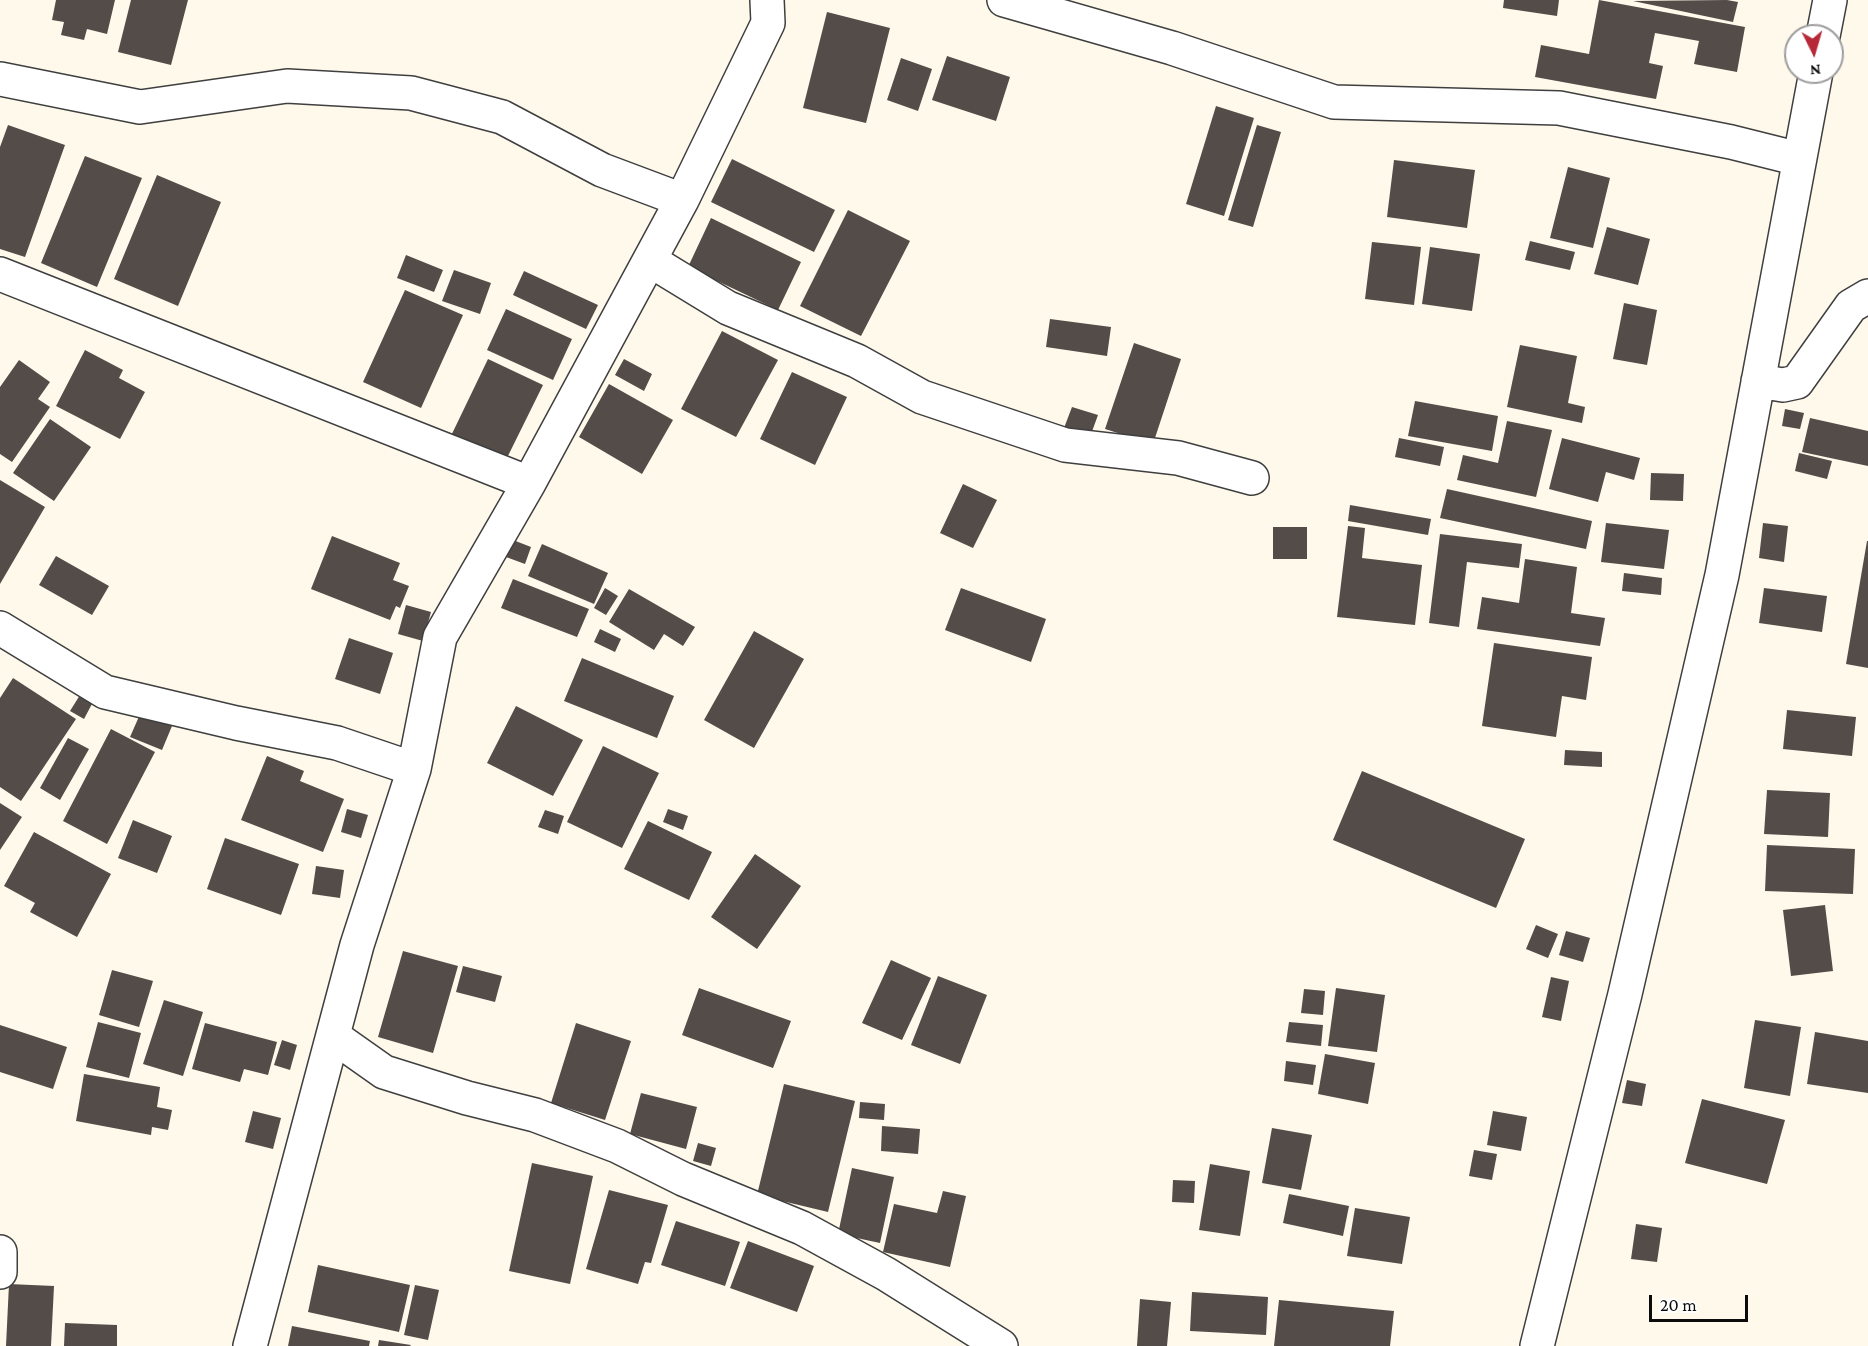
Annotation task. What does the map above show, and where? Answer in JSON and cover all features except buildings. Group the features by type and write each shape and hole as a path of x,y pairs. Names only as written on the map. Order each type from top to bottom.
{"street":[{"path":"250,1346 357,945 414,769 440,637 529,483 651,261 768,23 767,0"},
{"path":"1004,0 1172,48 1334,102 1559,108 1731,142 1799,159"},
{"path":"1825,24 1830,0"},
{"path":"0,80 140,107 287,86 411,93 502,117 602,170 682,200"},
{"path":"1537,1346 1625,994 1722,575 1814,84"},
{"path":"651,261 728,308 857,361 922,397 1065,445 1178,458 1252,478"},
{"path":"0,274 529,483"},
{"path":"1758,381 1783,385 1797,382 1851,306 1868,296"},
{"path":"0,628 105,692 236,723 338,743 414,769"},
{"path":"333,1036 384,1072 467,1098 535,1115 617,1146 683,1179 802,1228 886,1274 1001,1346"},
{"path":"0,1252 0,1272"}]}
